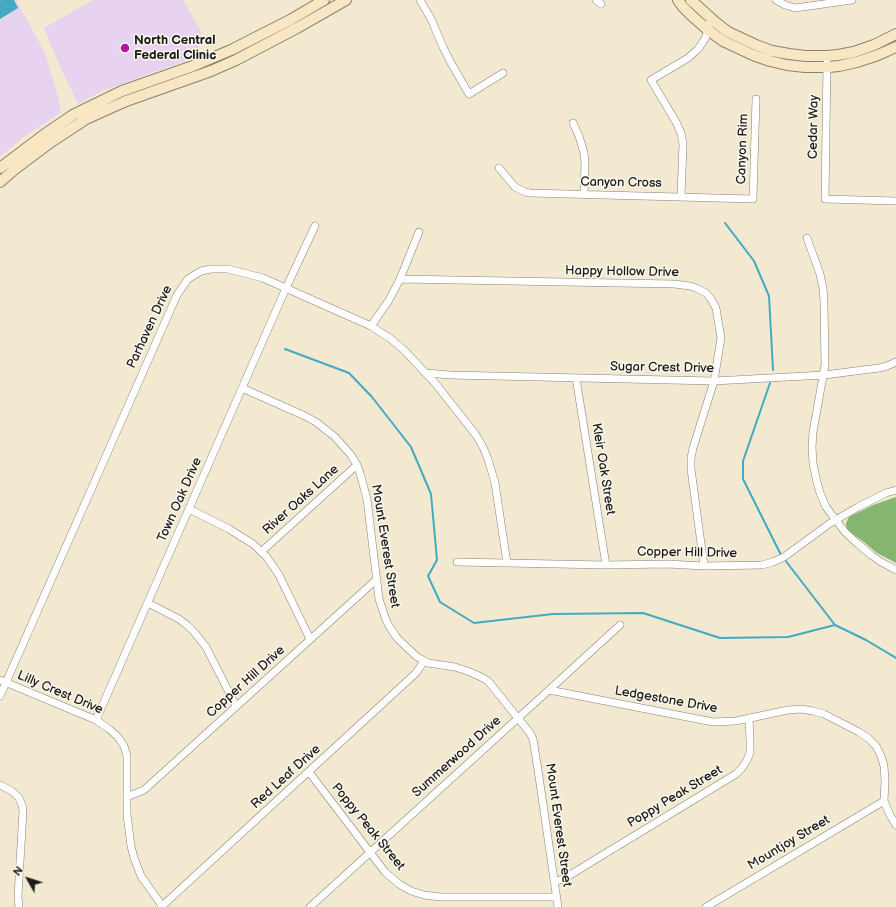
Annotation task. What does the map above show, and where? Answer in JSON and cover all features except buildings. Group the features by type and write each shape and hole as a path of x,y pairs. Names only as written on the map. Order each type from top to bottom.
{"street":[{"path":"0,168 44,134 73,115 122,91 199,64 231,50 292,19 324,0"},
{"path":"0,182 51,142 86,119 126,101 212,71 297,28 346,0"},
{"path":"420,0 431,19 442,47 469,94 503,73"},
{"path":"896,34 874,45 854,52 827,56 789,54 756,46 728,32 691,0 681,4 708,30 723,41 752,56 787,65 828,67 857,62 896,47"},
{"path":"776,0 795,8 852,0"},
{"path":"681,197 683,144 681,133 651,80 688,58 702,45 711,18"},
{"name":"Cedar Way","path":"827,56 825,199 896,201"},
{"name":"Canyon Rim","path":"753,199 756,99"},
{"path":"573,123 584,153 584,194"},
{"name":"Canyon Cross","path":"499,168 515,187 525,192 753,199"},
{"name":"Town Oak Drive","path":"96,720 286,288 315,226"},
{"path":"372,326 400,279 419,232"},
{"path":"806,238 820,274 824,302 826,356 824,375 815,417 812,447 816,478 826,507 846,532 880,562 896,570"},
{"name":"Parhaven Drive","path":"0,696 3,682 174,302 188,279 201,271 211,268 228,269 263,278 372,326 404,350 435,382 476,435 483,447 496,483 507,563"},
{"name":"Happy Hollow Drive","path":"400,279 674,284 690,286 706,293 716,308 721,338 714,381 691,458 691,469 704,566"},
{"name":"Sugar Crest Drive","path":"426,373 450,375 714,381 824,375 879,368 896,362"},
{"name":"Kleir Oak Street","path":"576,378 606,565"},
{"name":"Mount Everest Street","path":"242,388 316,422 335,436 351,455 357,465 363,481 367,499 379,599 389,626 403,644 424,661 462,670 488,681 530,733 538,770 558,907"},
{"name":"River Oaks Lane","path":"261,552 357,465"},
{"name":"Copper Hill Drive","path":"457,562 756,566 773,562 784,557 836,520 858,507 886,493 896,490"},
{"path":"189,509 229,528 253,544 266,556 279,575 310,639"},
{"name":"Copper Hill Drive","path":"127,797 144,790 377,579"},
{"path":"148,603 179,619 197,635 206,647 236,706"},
{"name":"Summerwood Drive","path":"310,907 620,625"},
{"name":"Red Leaf Drive","path":"162,907 416,673 424,661"},
{"name":"Lilly Crest Drive","path":"3,682 96,720 118,736 124,746 127,756 128,831 134,858 141,876 162,907"},
{"name":"Ledgestone Drive","path":"549,690 714,722 736,721 788,710 801,709 824,714 859,732 876,746 882,756 884,766 884,801 896,825"},
{"name":"Poppy Peak Street","path":"554,882 572,874 736,774 742,768 750,753 750,718"},
{"name":"Poppy Peak Street","path":"309,772 385,872 399,884 411,891 424,895 440,897 557,897"},
{"path":"0,785 12,791 19,798 23,811 18,896 19,907"},
{"name":"Mountjoy Street","path":"706,907 884,801"}],"shaded area":[{"path":"0,0 16,0 45,53 61,107 59,114 22,138 0,157"},
{"name":"North Central Federal Clinic","path":"93,0 183,0 202,33 197,40 201,55 104,90 78,104 44,28"}],"green space":[{"path":"896,497 896,563 877,553 847,530 846,523 849,517 873,505"}],"water":[{"path":"14,0 18,8 0,19 0,1"}],"waterway":[{"path":"725,223 754,261 769,296 773,370"},
{"path":"285,349 349,373 372,397 411,447 431,494 437,560 428,576 440,602 474,623 553,614 643,613 720,638 788,637 835,625 866,640 896,658"},
{"path":"770,383 743,461 743,479 781,555"},
{"path":"785,560 835,625"}],"place":[{"name":"North Central Federal Clinic","path":"125,48"}]}
